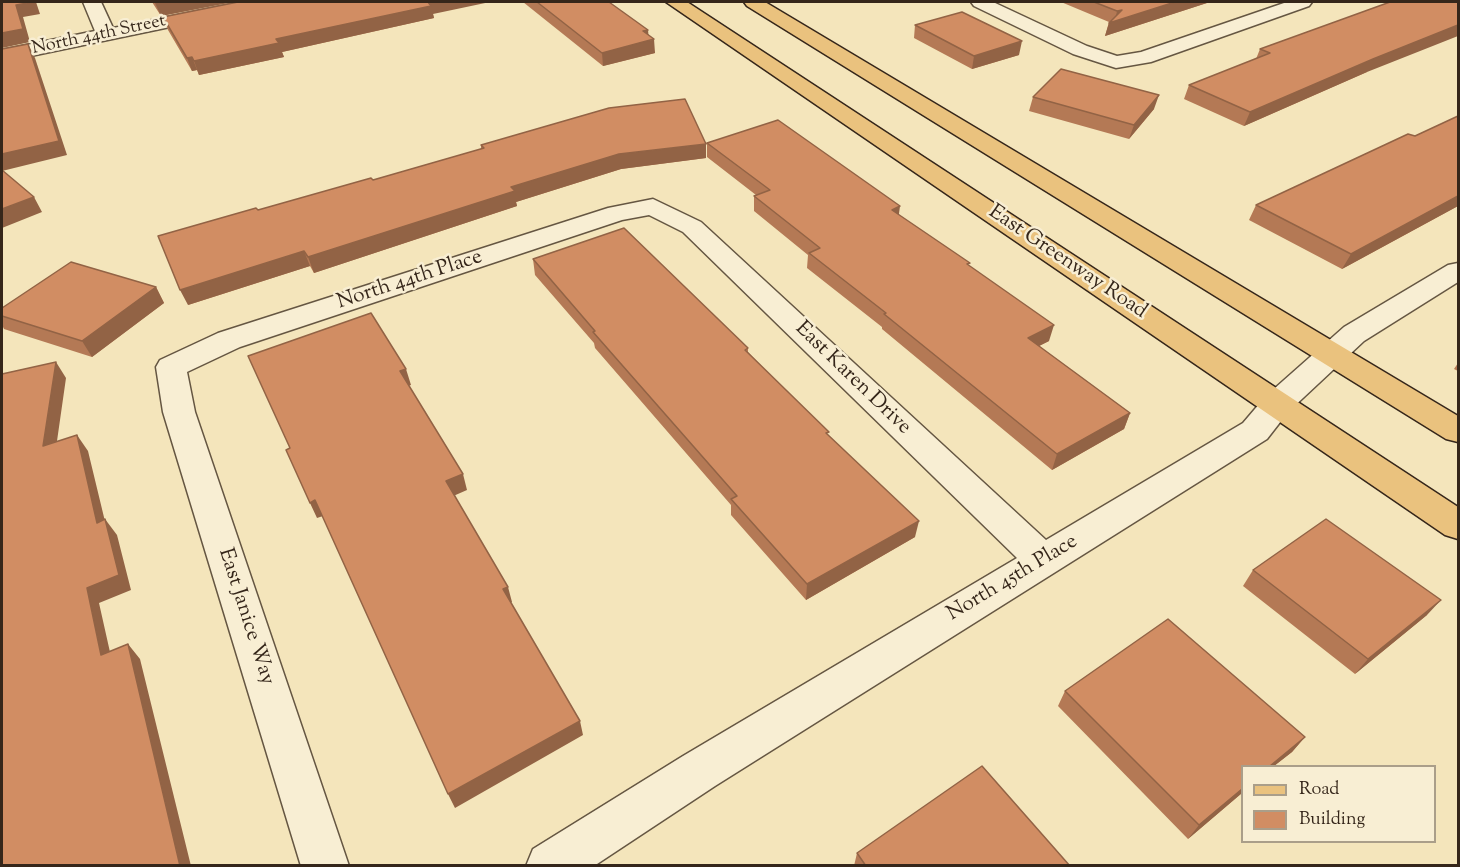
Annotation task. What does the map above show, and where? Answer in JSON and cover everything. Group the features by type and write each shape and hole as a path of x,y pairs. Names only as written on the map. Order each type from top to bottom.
{"main road":[{"name":"East Greenway Road","path":"675,2 1458,525"},
{"path":"753,2 1458,431"}],"street":[{"path":"93,2 106,34"},
{"name":"North 44th Street","path":"2,56 266,2"},
{"path":"980,2 1080,50 1116,62 1144,58 1303,2"},
{"name":"North 44th Place","path":"171,367 230,340 617,213 653,207"},
{"name":"East Karen Drive","path":"653,207 692,226 1044,561"},
{"name":"North 45th Place","path":"550,866 699,771 1255,431 1277,404 1366,325 1458,272"},
{"name":"East Janice Way","path":"171,367 179,412 325,866"}],"building":[{"path":"2,2 33,2 16,5 23,29 2,33"},
{"path":"238,2 428,2 431,6 276,39 279,43 194,61 192,57 187,58 163,17"},
{"path":"537,2 609,2 648,30 643,31 654,39 602,53"},
{"path":"1094,2 1175,2 1109,23 1122,10 1117,11"},
{"path":"1390,2 1458,2 1458,25 1250,112 1189,85 1270,53 1260,49"},
{"path":"962,12 1022,41 974,56 915,25"},
{"path":"28,44 59,141 2,154 2,49"},
{"path":"1061,69 1159,95 1134,125 1033,97"},
{"path":"685,99 706,144 619,154 511,187 515,191 308,257 304,251 180,290 158,236 371,178 373,180 484,148 481,145 609,108"},
{"path":"1458,116 1458,196 1351,254 1256,205 1408,134 1415,136"},
{"path":"778,120 900,206 892,210 970,263 967,264 1054,325 1028,338 1130,413 1057,454 884,314 886,313 809,253 820,248 754,196 770,190 707,143"},
{"path":"2,170 34,197 2,209"},
{"path":"624,228 748,348 745,350 829,432 826,433 919,521 807,584 731,499 737,496 593,332 595,331 533,259"},
{"path":"71,262 156,287 82,341 2,316 2,308"},
{"path":"371,313 406,369 400,371 463,474 446,481 508,587 503,589 580,721 448,794 315,500 310,503 286,450 290,448 248,356"},
{"path":"56,362 43,446 77,435 97,523 105,519 119,575 87,588 101,655 128,644 180,866 2,866 2,374"},
{"path":"1326,519 1441,600 1368,659 1253,570"},
{"path":"1168,619 1305,737 1271,765 1241,765 1241,790 1199,825 1065,691"},
{"path":"982,766 1070,866 866,866 857,853"}]}
